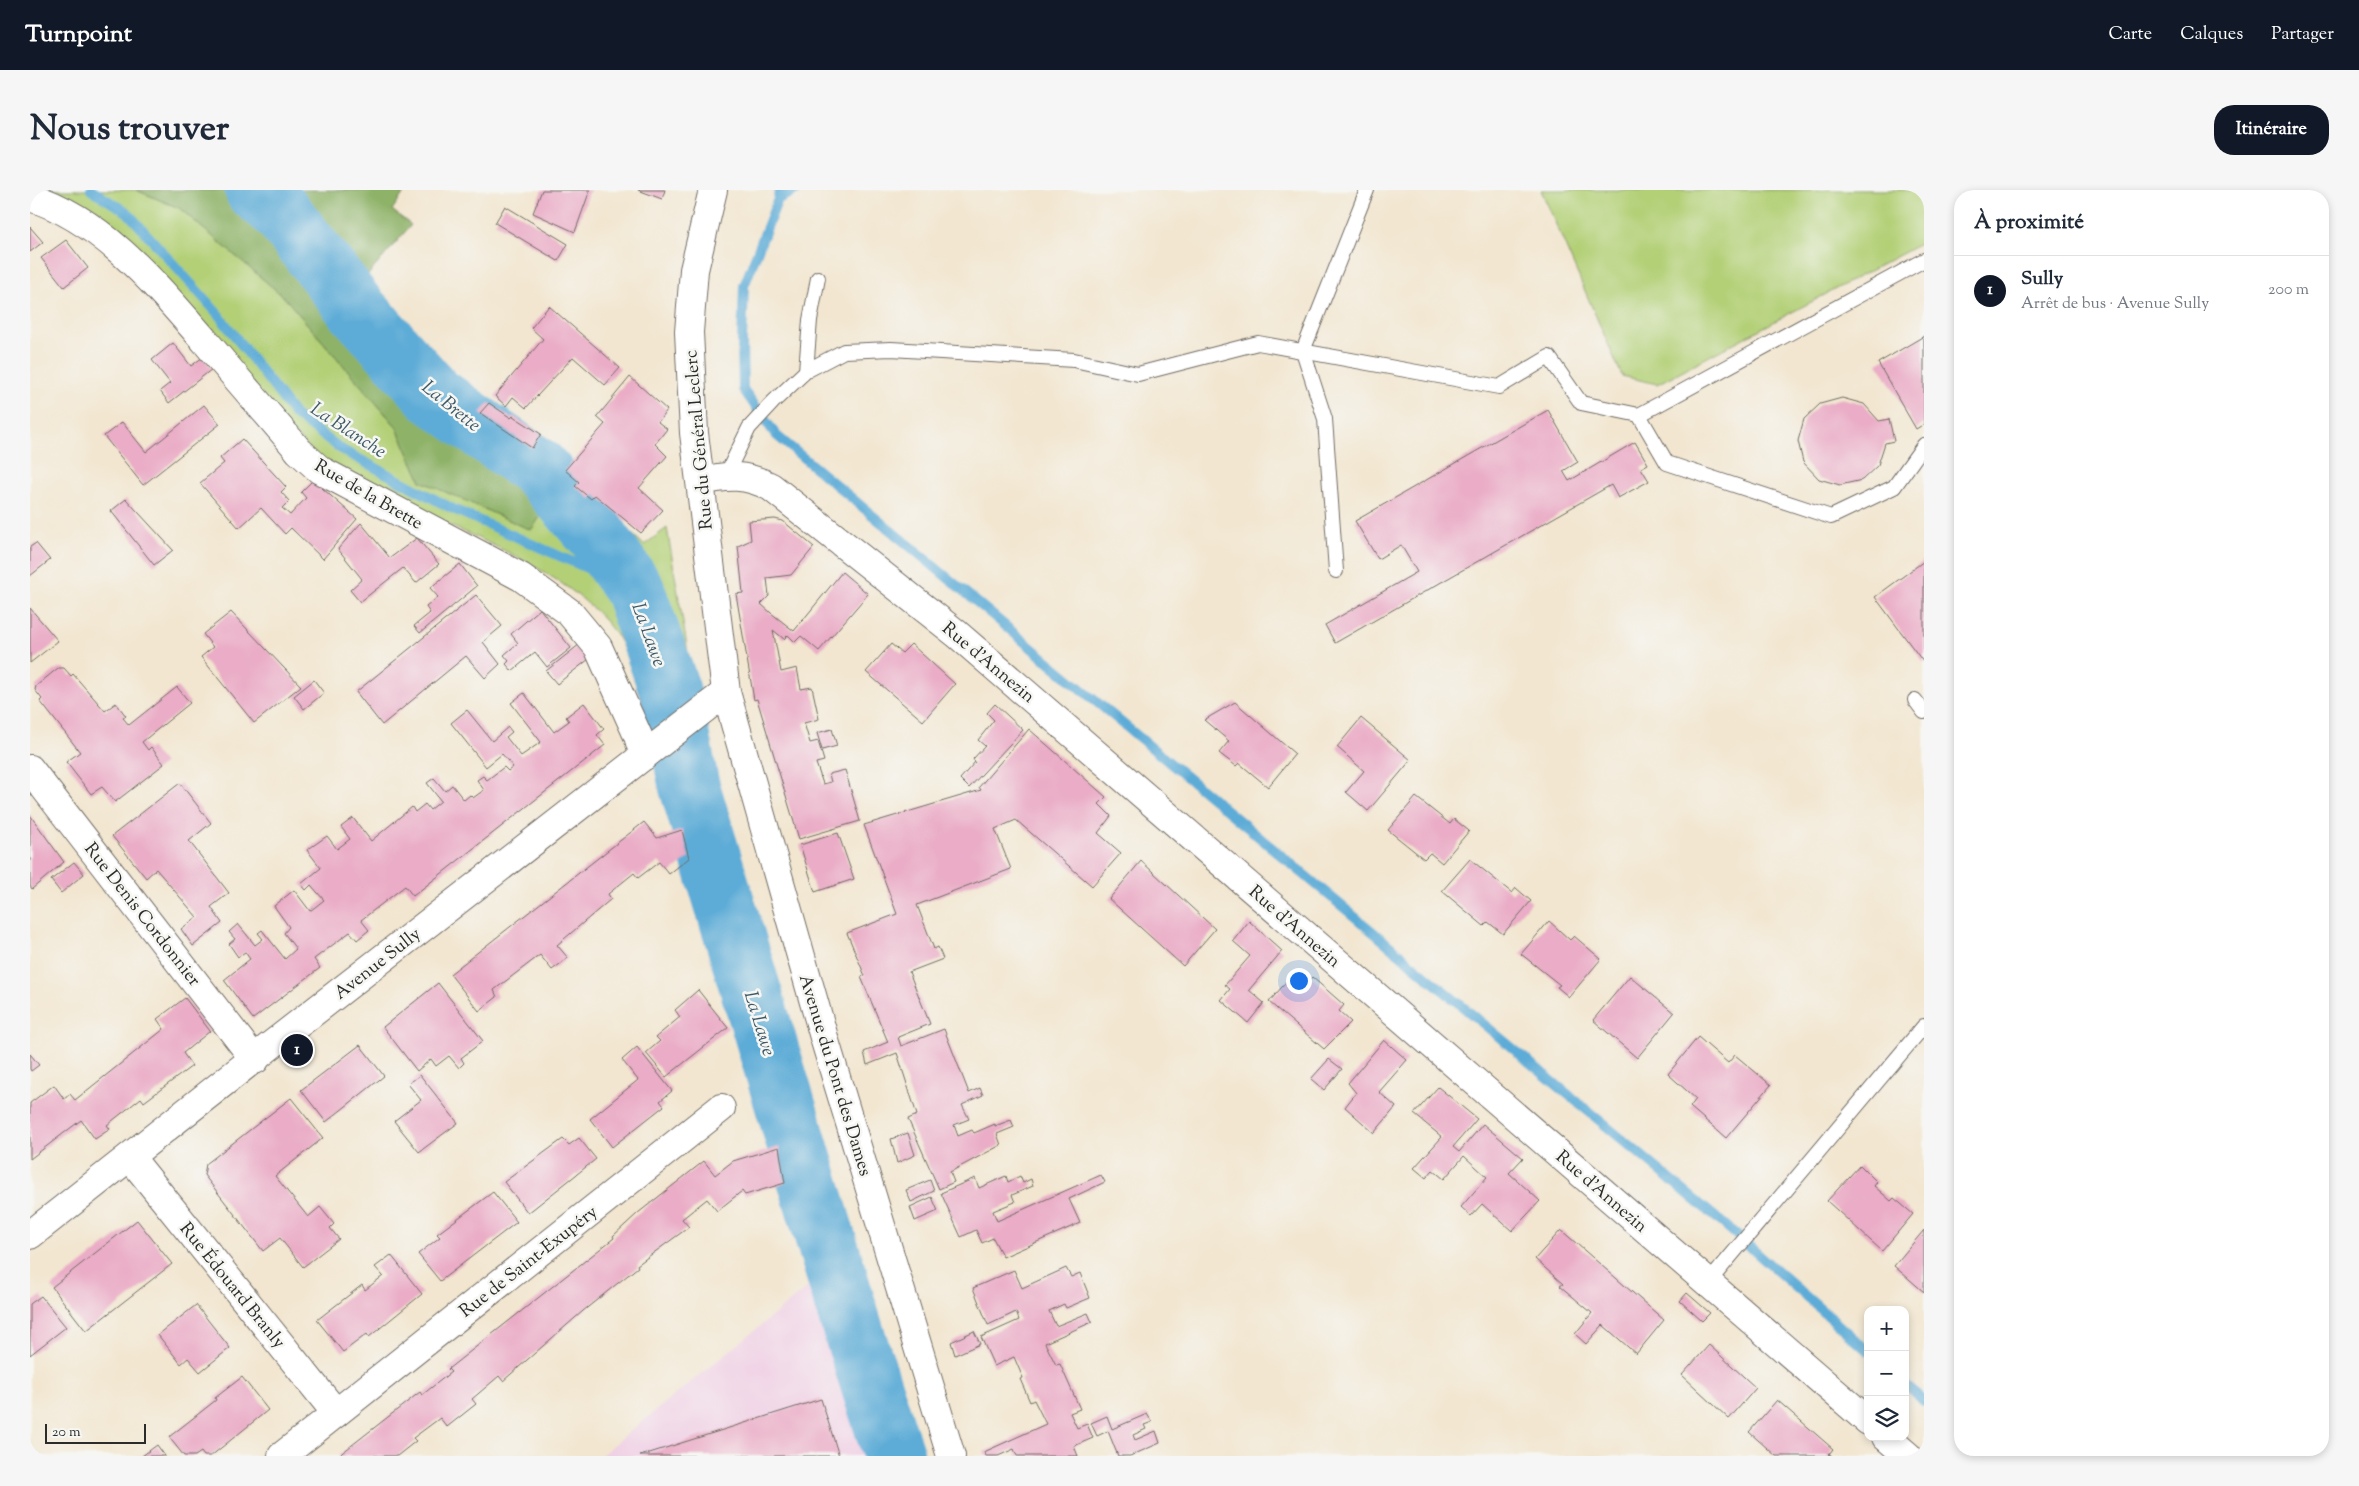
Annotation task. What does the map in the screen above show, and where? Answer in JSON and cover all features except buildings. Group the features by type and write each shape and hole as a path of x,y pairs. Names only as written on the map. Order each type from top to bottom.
{"street":[{"name":"Rue du Général Leclerc","path":"713,190 694,270 688,332 694,433 714,478 712,591 718,698"},
{"name":"Rue de la Brette","path":"30,197 71,216 109,241 144,272 299,451 320,470 521,577 569,612 598,647 638,736 649,753"},
{"name":"Rue d'Annezin","path":"714,478 756,480 771,487 957,634 1864,1418"},
{"name":"Avenue Sully","path":"30,1235 255,1060 275,1041 718,698"},
{"name":"Avenue du Pont des Dames","path":"718,698 951,1456"},
{"name":"Rue Denis Cordonnier","path":"30,770 255,1060"},
{"name":"Rue de Saint-Exupéry","path":"282,1456 721,1108"},
{"name":"Rue Édouard Branly","path":"130,1157 336,1413"},
{"path":"1891,1441 1908,1456"}],"lane":[{"path":"1336,571 1325,419 1303,351 1367,190"},
{"path":"714,478 749,428 774,402 806,371 844,350 890,349 1074,360 1138,374 1258,343 1499,387 1549,357 1581,404 1639,415 1924,260"},
{"path":"806,371 810,320 818,278"},
{"path":"1639,415 1667,463 1831,518 1894,487 1924,446"},
{"path":"1915,700 1924,712"},
{"path":"1708,1283 1924,1026"}],"shaded area":[{"path":"816,1281 872,1456 600,1456 681,1390"}],"green space":[{"path":"46,190 136,190 179,208 284,297 396,426 421,481 531,530 560,488 590,508 597,502 644,545 667,528 691,670 640,696 621,642 596,612 571,590 510,553 383,496 326,465"},
{"path":"136,190 406,190 392,210 411,225 356,289 379,320 469,414 564,482 531,530 421,481 396,426 284,297 179,208"},
{"path":"1541,190 1924,190 1924,242 1657,384 1622,376"}],"waterway":[{"name":"La Blanche","path":"91,190 127,212 218,314 295,415 344,451 453,509 634,589"},
{"name":"La Lawe","path":"255,190 281,212 355,307 435,396 539,469 598,537 634,589 670,691 689,785 854,1333 894,1456"},
{"path":"779,190 778,199 744,286 742,341 743,389 776,435 1725,1225 1864,1347"},
{"path":"778,199 796,190"},
{"path":"1909,1388 1924,1401"}],"place":[{"name":"Sully","path":"297,1050"}],"water label":[{"name":"La Brette","path":"452,405"}]}
